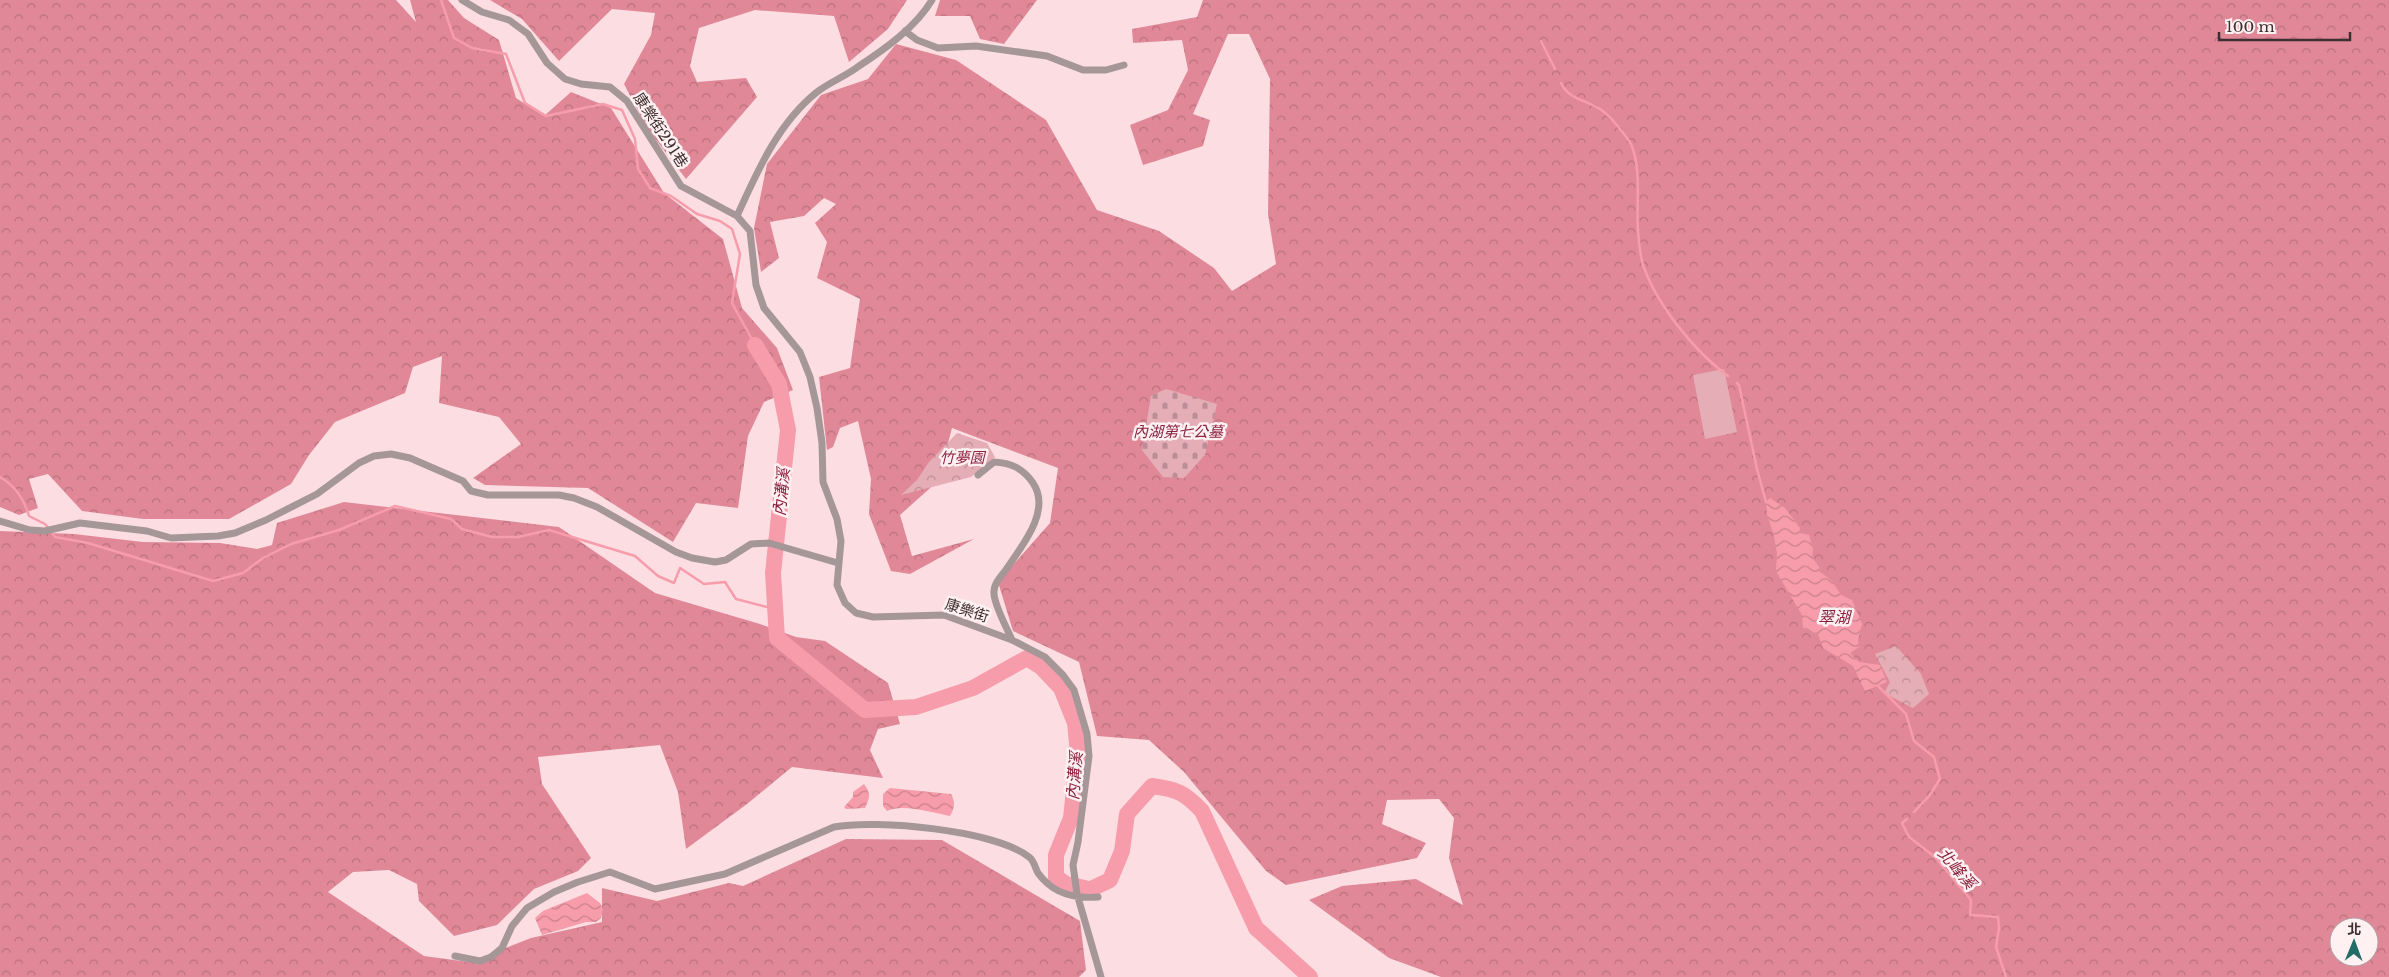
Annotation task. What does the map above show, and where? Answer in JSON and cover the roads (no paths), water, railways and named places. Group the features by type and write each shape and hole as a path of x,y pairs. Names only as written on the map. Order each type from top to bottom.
{"street":[{"name":"康樂街291巷","path":"462,0 482,12 509,20 528,34 547,64 566,79 582,84 610,87 627,101 681,186 737,216 750,231 756,285 764,308 800,352 810,377 817,408"},
{"path":"737,216 762,162 799,109 821,89 859,67 905,31 932,0"},
{"path":"905,31 917,40 938,48 976,46 1047,56 1083,70 1106,70 1124,65"},
{"name":"康樂街","path":"817,408 822,444 823,482 837,520 841,541 837,585 845,603 856,613 874,617 944,615 1012,640 1045,657 1063,675 1074,690 1083,716 1090,756 1078,842 1073,864 1078,896"},
{"path":"0,521 30,530 48,530 80,523 147,531 171,538 218,536 234,533 266,520 317,494 359,463 374,456 391,454 410,458 463,481 471,491 488,495 559,495 574,498 597,507 676,552 692,558 715,562 726,560 751,544 769,542 790,550 838,562"},
{"path":"978,475 994,462 1011,463 1029,477 1038,491 1040,504 1031,529 996,583 994,594 1012,640"},
{"path":"455,956 480,961 491,957 502,948 512,926 527,908 554,892 596,876 610,872 655,889 725,874 834,827 847,825 869,823 956,833 1005,844 1030,857 1038,873 1052,889 1078,896 1098,897"},
{"path":"1078,896 1101,977"}],"water":[{"name":"翠湖","path":"1770,498 1785,508 1800,528 1799,533 1809,535 1813,549 1812,557 1819,567 1819,571 1832,581 1841,595 1852,600 1862,624 1858,640 1859,647 1850,653 1859,662 1880,665 1887,682 1865,691 1853,666 1823,648 1818,634 1803,629 1802,615 1776,571 1777,553 1767,514 1766,502"},
{"path":"864,784 869,795 865,808 846,809 844,807 853,797 853,792"},
{"path":"890,788 951,794 954,803 953,811 950,816 909,808 887,811 883,806 883,794"},
{"path":"587,893 600,903 603,909 601,918 596,922 586,922 542,935 535,918 543,911"}],"waterway":[{"name":"內溝溪","path":"441,0 454,38 472,48 506,54 525,103 546,116 603,104 622,110 635,139 638,169 650,188 671,196 697,214 720,221 732,229 740,254 732,303 755,345"},
{"path":"1541,41 1555,69"},
{"path":"1561,83 1574,97 1598,108 1607,115 1619,127 1631,144 1638,176 1638,231 1640,248 1643,265 1649,280 1657,296 1678,326 1702,354 1728,376"},
{"name":"內溝溪","path":"755,345 779,384 788,430 773,573 777,638 865,710 916,707 973,688 1027,658 1041,667 1061,688 1075,723 1078,753 1071,818 1056,855 1056,877 1066,884 1085,888"},
{"path":"1737,383 1766,502"},
{"path":"0,477 11,484 19,494 29,516 45,524 55,537 88,543 213,581 243,573 263,558 291,544 339,530 395,506 451,519 462,529 492,537 518,537 549,530 635,556 658,576 674,583 680,568 704,584 725,582 736,599 775,609"},
{"name":"北峰溪","path":"1878,686 1906,714 1914,741 1934,757 1940,779 1930,795 1914,812"},
{"name":"內溝溪","path":"1091,889 1110,880 1122,851 1127,814 1152,786 1174,790 1191,800 1202,811 1256,928 1310,977"},
{"name":"北峰溪","path":"1907,819 1902,823 1909,837 1935,857 1971,900 1970,915 1998,917 1999,928 1996,947 2006,977"}],"park label":[{"name":"內湖第七公墓","path":"1178,431"},
{"name":"竹夢園","path":"962,457"}]}
